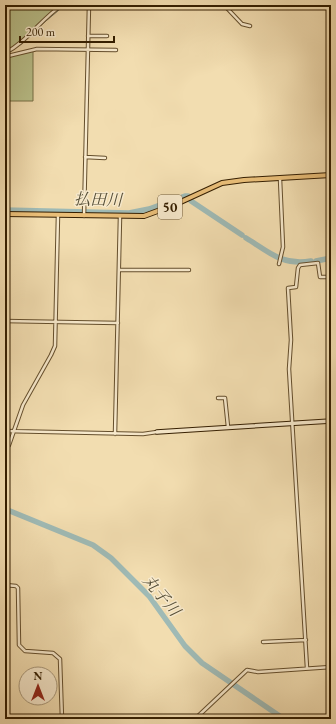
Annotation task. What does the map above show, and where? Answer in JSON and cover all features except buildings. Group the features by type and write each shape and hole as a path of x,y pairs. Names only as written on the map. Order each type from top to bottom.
{"main road":[{"name":"50","path":"5,214 120,217 144,216 174,205 222,183 244,180 331,175"}],"street":[{"path":"5,53 22,41 51,12 62,5"},
{"path":"84,216 89,5"},
{"path":"224,5 242,24 250,26"},
{"path":"88,36 107,36"},
{"path":"8,56 37,49 116,50"},
{"path":"85,157 105,158"},
{"path":"279,264 283,247 280,179"},
{"path":"5,450 9,445 23,405 53,350 56,322 58,215"},
{"path":"115,434 120,270 120,217"},
{"path":"307,668 289,369 291,340 288,288 296,287 298,268 300,265 318,262 320,277 331,276"},
{"path":"120,270 189,270"},
{"path":"5,321 118,323"},
{"path":"218,398 225,398 228,427"},
{"path":"5,431 143,434 331,421"},
{"path":"5,585 16,586 18,588 19,645 21,648 25,650 53,653 60,659 62,719"},
{"path":"263,642 306,640"},
{"path":"195,719 225,692 244,671 331,666"}],"green space":[{"path":"5,5 62,5 22,41 5,53"},
{"path":"33,51 33,101 5,101 7,57"}],"waterway":[{"path":"40,26 65,5"},
{"path":"5,55 23,43 30,35"},
{"name":"払田川","path":"5,210 129,213 149,209 188,196"},
{"name":"払田川","path":"191,201 242,235"},
{"name":"払田川","path":"246,238 269,253 284,260 301,262 311,261"},
{"name":"払田川","path":"316,261 331,258"},
{"name":"丸子川","path":"5,509 93,545 111,558 149,596 185,646 202,663 284,719"}]}
